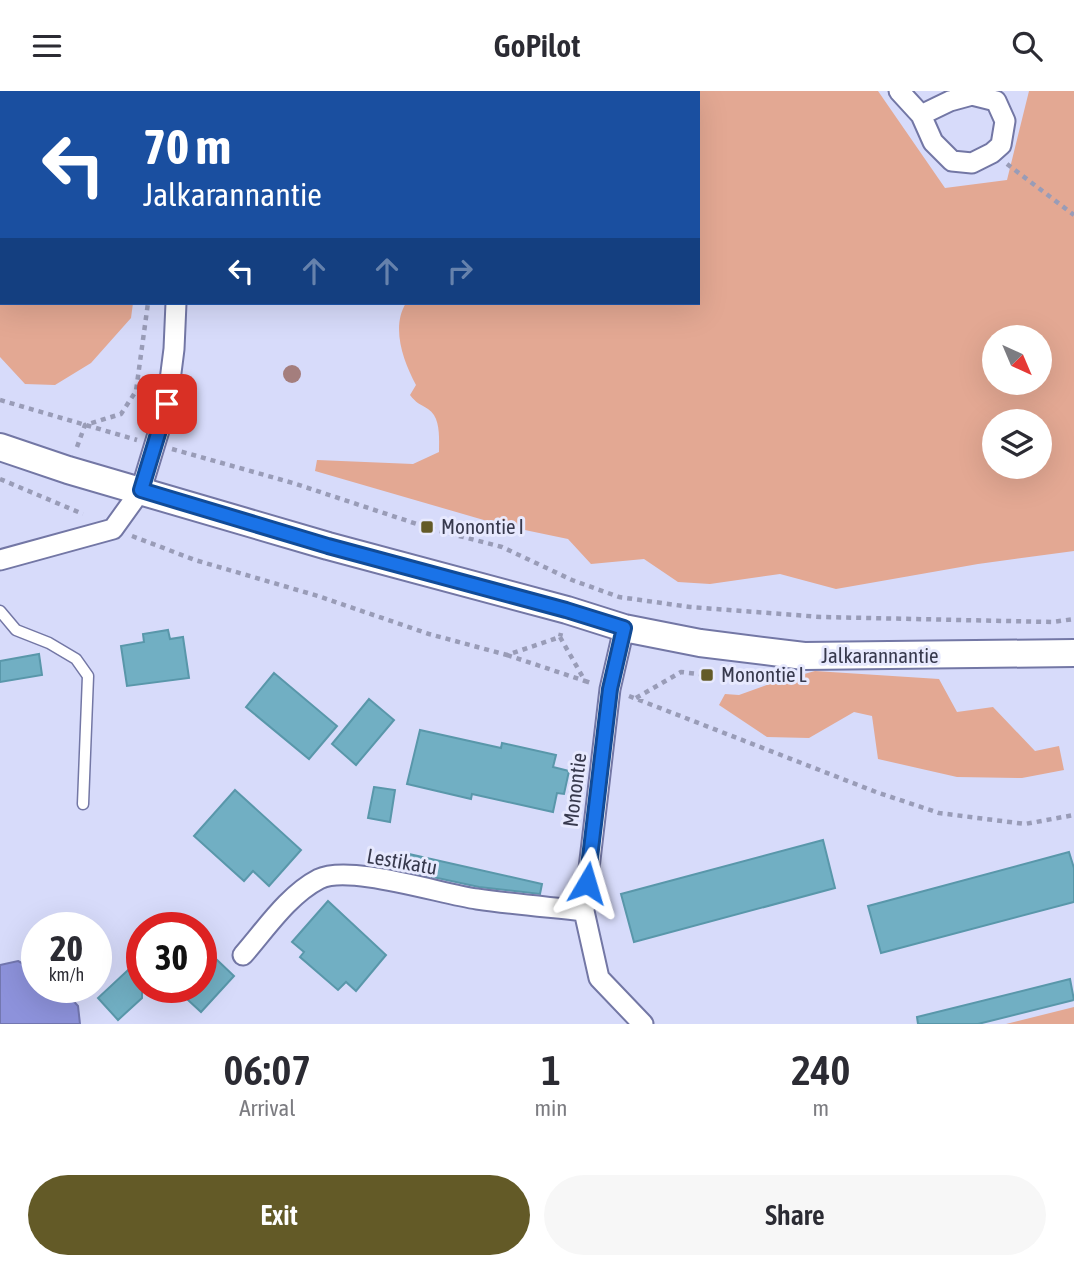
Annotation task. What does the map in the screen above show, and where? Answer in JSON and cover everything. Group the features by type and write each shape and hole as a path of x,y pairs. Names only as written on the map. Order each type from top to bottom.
{"main road":[{"name":"Jalkarannantie","path":"0,447 68,470 328,546 624,628 700,643 804,656 1074,653"}],"street":[{"path":"899,91 922,115 933,142 952,161 972,163 1001,145 1005,121 996,101 972,95 950,101 922,115"},
{"path":"0,560 113,529 141,490 167,404 177,305"},
{"name":"Monontie","path":"624,628 610,689 583,911 599,978 643,1024"},
{"name":"Lestikatu","path":"243,955 294,899 320,879 339,875 363,876 474,898 583,911"}],"lane":[{"path":"0,611 16,630 48,643 76,659 88,676 83,804"}],"path":[{"path":"992,153 1074,215"},
{"path":"85,425 121,414 136,391 148,305"},
{"path":"0,400 293,483 432,529 502,547 572,580 619,597 690,607 821,617 1053,622 1074,619"},
{"path":"55,502 85,425"},
{"path":"0,478 113,529 195,560 318,596 610,689 876,792 939,813 1025,824 1074,815"},
{"path":"572,580 560,637 585,681"},
{"path":"507,655 560,637"},
{"path":"635,698 681,673 707,675"}],"shaded area":[{"path":"700,91 878,91 945,188 1007,180 1029,91 1074,91 1074,551 978,564 836,589 780,574 710,584 678,582 644,559 591,564 568,539 501,525 315,471 317,460 413,464 439,452 435,417 410,395 416,385 403,355 399,323 405,305 700,305"},
{"path":"0,305 133,305 131,318 91,363 55,385 25,384 0,357"},
{"path":"815,671 939,679 957,712 993,707 1035,751 1059,746 1064,770 1022,778 957,777 878,759 872,716 854,712 809,738 767,737 719,705 725,694 739,695"},
{"path":"1074,1007 1074,1024 1006,1024"}],"water":[{"path":"21,963 21,1003 75,1003 80,1024 0,1024 0,965"}],"building":[{"path":"168,630 170,639 183,637 189,678 127,686 121,646 144,642 143,634"},
{"path":"39,654 42,675 0,682 0,661"},
{"path":"274,673 337,726 309,759 246,707"},
{"path":"369,699 394,720 356,765 332,744"},
{"path":"420,730 501,748 502,743 556,755 553,767 569,771 564,794 557,793 553,812 472,794 471,799 407,784"},
{"path":"374,787 395,790 390,822 368,818"},
{"path":"235,790 301,850 269,886 253,871 244,881 194,836"},
{"path":"823,840 835,888 634,942 621,894"},
{"path":"1069,852 1074,868 1074,902 881,953 868,906"},
{"path":"409,854 542,884 540,894 479,887 405,871"},
{"path":"328,901 386,955 356,991 346,982 338,990 300,957 304,952 292,942"},
{"path":"217,960 234,976 217,995"},
{"path":"126,972 126,1003 137,1003 118,1020 103,1003 112,1003 112,985"},
{"path":"1070,979 1074,1000 978,1024 918,1024 917,1017"},
{"path":"191,1003 209,1003 201,1012"}],"place":[{"name":"Monontie I","path":"427,527"},
{"name":"Monontie L","path":"707,675"}],"route":[{"path":"167,404 141,490 328,546 624,628 610,689 587,883"}]}
